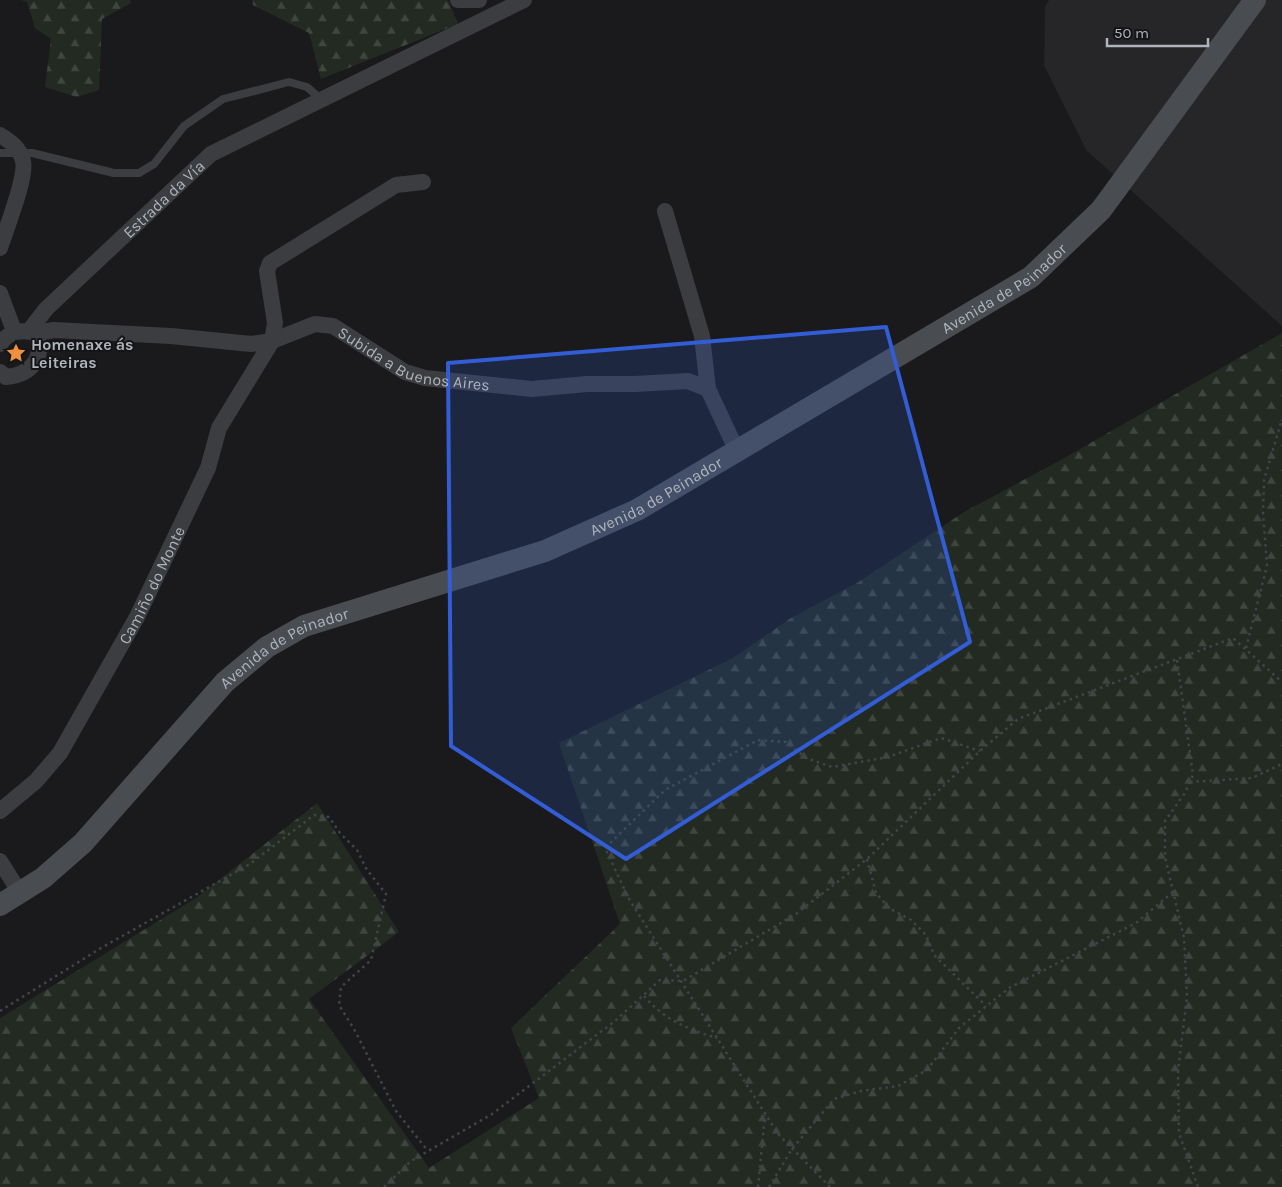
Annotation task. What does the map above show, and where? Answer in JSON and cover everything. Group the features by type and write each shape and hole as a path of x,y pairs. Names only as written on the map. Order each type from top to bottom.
{"street":[{"path":"458,0 480,0"},
{"name":"Estrada da Vía","path":"0,344 26,332 46,309 211,154 322,100 494,6 524,0"},
{"name":"Avenida de Peinador","path":"0,905 43,878 83,843 225,682 267,647 304,626 545,551 637,510 1031,277 1101,210 1255,0"},
{"path":"0,135 14,144 23,160 23,174 0,248"},
{"path":"272,341 275,323 267,271 270,264 396,185 423,182"},
{"path":"665,211 702,336 708,389 737,451"},
{"path":"0,293 26,332 40,342 38,357 31,368 19,376 6,377 0,372"},
{"name":"Subida a Buenos Aires","path":"26,332 54,330 171,336 251,344 272,341 316,324 334,326 405,372 424,378 532,389 587,384 688,381 708,389"},
{"name":"Camiño do Monte","path":"0,811 36,781 60,753 137,617 208,468 219,428 272,341"},
{"path":"0,861 20,893"}],"lane":[{"name":"Estrada da Vía","path":"0,153 32,153 114,173 139,173 154,164 184,126 223,99 290,82 307,87 322,100"}],"path":[{"path":"1246,648 1267,566 1262,512 1264,480 1282,419"},
{"path":"384,1187 411,1161 492,1114 615,1021 660,980 683,981 796,914 867,859 980,751 1018,719 1233,638 1282,682"},
{"path":"1177,660 1193,775 1165,822 1165,857 1184,938 1187,997 1178,1070 1179,1133 1198,1187"},
{"path":"830,1187 778,1134 683,981 629,899 605,848 665,790 758,740 786,742 806,758 832,767 888,757 941,738 980,751"},
{"path":"1190,782 1252,778 1282,764"},
{"path":"0,1011 100,948 250,864 314,815 329,817 340,833 357,850 367,870 386,894 371,960 340,987 339,1005 396,1111 429,1151"},
{"path":"867,859 876,893 889,908 912,920 926,935 934,955 986,1006"},
{"path":"769,1187 792,1149 834,1099 861,1091 898,1086 927,1070 959,1028 1008,988 1136,923 1158,907 1173,892"},
{"path":"644,996 655,1009 678,1023 718,1038"},
{"path":"758,1187 765,1113"}],"highlighted area":[{"path":"886,327 970,642 626,859 451,746 448,363"}],"shaded area":[{"path":"1049,0 1282,0 1282,326 1086,150 1044,65 1045,7"}],"green space":[{"path":"21,0 130,0 131,3 102,19 99,90 77,97 45,87 51,39 35,28 27,2"},
{"path":"252,0 448,0 458,24 321,79 309,33 253,5"},
{"path":"1282,333 1282,1187 0,1187 0,1018 196,898 317,803 399,932 309,999 429,1168 539,1098 511,1028 620,924 559,743 733,658 791,618 857,583 964,512 1059,461"}],"place":[{"name":"Homenaxe ás Leiteiras","path":"16,353"}]}
